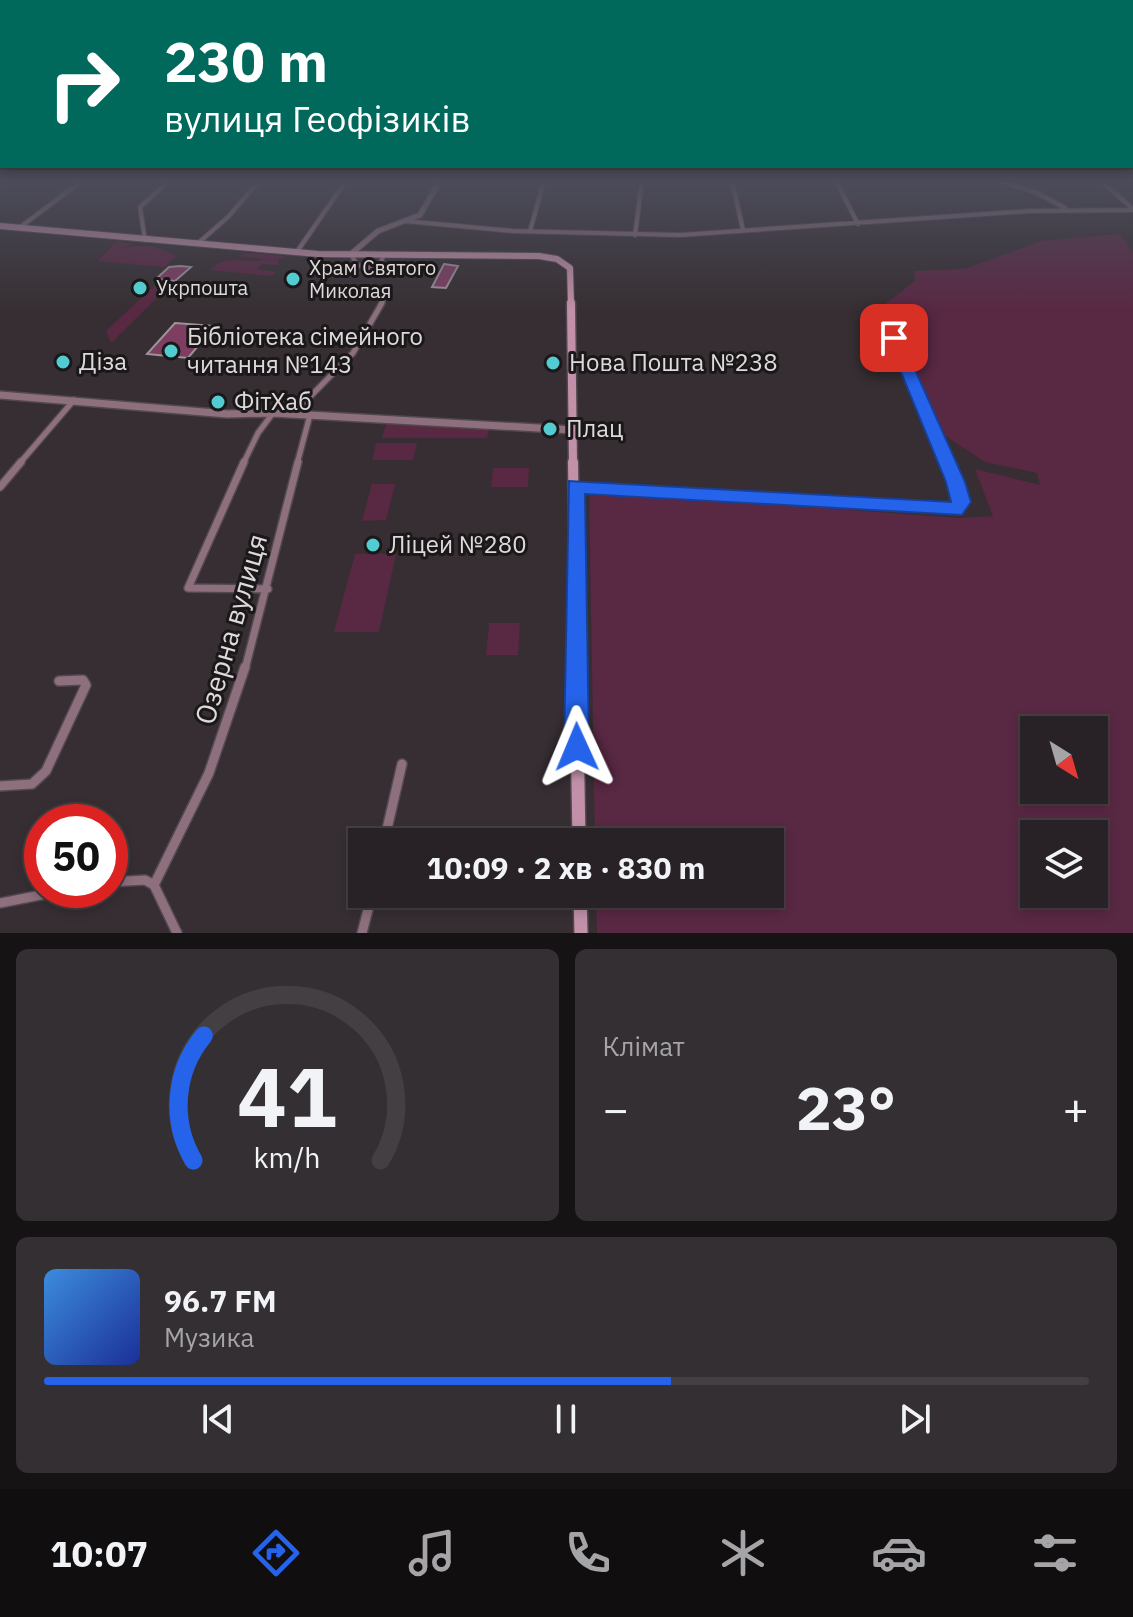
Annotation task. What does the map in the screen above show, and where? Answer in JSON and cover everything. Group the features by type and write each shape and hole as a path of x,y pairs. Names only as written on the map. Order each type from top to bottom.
{"main road":[{"path":"0,226 296,253 539,256 565,264 572,281 579,828"},
{"path":"580,908 581,933"}],"street":[{"path":"19,228 24,225"},
{"path":"143,225 145,240"},
{"path":"197,244 219,225"},
{"path":"296,253 316,225"},
{"path":"384,254 380,271 357,265 351,254 378,231 395,225"},
{"path":"449,225 635,235 848,225"},
{"path":"530,231 532,225"},
{"path":"635,235 636,225"},
{"path":"742,225 743,230"},
{"path":"293,414 353,353 384,299"},
{"path":"576,487 956,510 961,502 956,482 882,309"},
{"path":"0,395 227,414 273,413 573,430"},
{"path":"0,487 74,400"},
{"path":"268,589 188,588 206,542 258,433 273,413"},
{"name":"Озерна вулиця","path":"154,885 227,730 253,652 310,415"},
{"path":"0,786 32,784 46,771 86,685 83,680 59,681"},
{"path":"387,828 402,764"},
{"path":"128,881 145,880 154,885 177,933"},
{"path":"0,903 24,898"},
{"path":"362,933 368,908"}],"shaded area":[{"path":"1120,234 1133,252 1133,933 597,933 596,908 784,908 784,828 595,828 589,491 959,518 993,516 975,469 1040,485 1037,473 985,462 941,433 885,304 915,281 914,271 965,269 1041,241"},
{"path":"116,242 134,244 116,249 154,247 176,257 164,267 98,261"},
{"path":"247,253 285,256 278,259 278,265 262,264 257,269 276,272 272,276 210,270 224,261 267,259 237,256"},
{"path":"164,284 168,287 111,343 106,331 154,286"},
{"path":"387,421 490,427 487,438 382,438"},
{"path":"376,443 417,443 413,460 372,460"},
{"path":"493,468 529,468 528,487 491,487"},
{"path":"372,484 395,484 386,520 362,521"},
{"path":"355,554 396,554 379,632 334,632"},
{"path":"489,623 520,623 518,655 486,655"}],"building":[{"path":"444,264 458,266 446,288 432,287"},
{"path":"169,267 191,267 175,281 156,279"},
{"path":"175,323 215,326 191,346 198,346 188,358 147,354"}],"place":[{"name":"Храм Святого Миколая","path":"293,279"},
{"name":"Укрпошта","path":"140,288"},
{"name":"Бібліотека сімейного читання №143","path":"171,351"},
{"name":"Діза","path":"63,362"},
{"name":"Нова Пошта №238","path":"553,363"},
{"name":"ФітХаб","path":"218,402"},
{"name":"Плац","path":"550,429"},
{"name":"Ліцей №280","path":"373,545"}],"route":[{"path":"577,747 576,487 956,510 961,502 956,482 894,338"}]}
